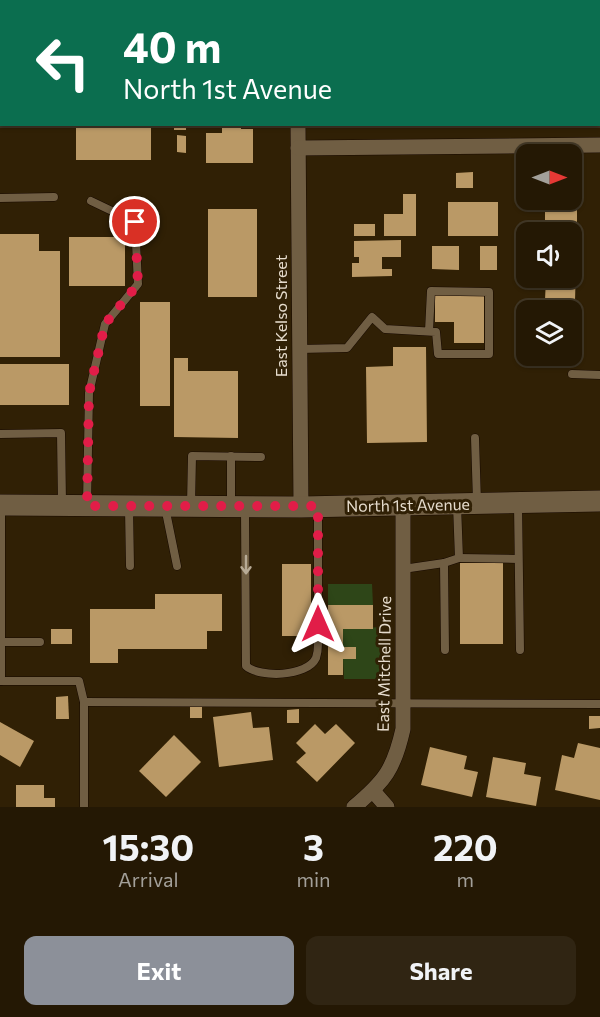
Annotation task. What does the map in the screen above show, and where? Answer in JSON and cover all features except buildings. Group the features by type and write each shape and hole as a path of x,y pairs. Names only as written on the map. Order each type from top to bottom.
{"main road":[{"name":"North 1st Avenue","path":"1,505 309,506 600,501"}],"street":[{"name":"East Kelso Street","path":"298,126 300,349 309,506"},
{"path":"298,148 600,145"},
{"name":"East Mitchell Drive","path":"354,807 382,783 397,754 404,702 402,505"},
{"path":"373,791 387,807"}],"lane":[{"path":"0,198 54,197"},
{"path":"87,506 89,393 105,324 138,284 135,222 91,201"},
{"path":"300,349 347,348 372,317 385,329 436,332 438,354 489,354 489,292 431,291 429,331"},
{"path":"572,374 600,375"},
{"path":"0,434 61,433 62,506"},
{"path":"459,558 475,438"},
{"path":"191,506 192,456 261,457"},
{"path":"231,456 238,506 246,666 260,674 276,674 305,668 315,660 318,644 309,506"},
{"path":"518,502 520,650"},
{"path":"1,505 1,681 79,681 84,702 84,807"},
{"path":"129,506 130,566"},
{"path":"165,506 177,566"},
{"path":"403,569 444,563 459,558 519,559"},
{"path":"444,563 445,650"},
{"path":"1,642 40,642"},
{"path":"84,702 600,704"}],"green space":[{"path":"328,584 372,584 373,605 328,605"},
{"path":"383,627 384,679 344,679 343,659 356,659 356,648 343,647 343,629"}],"route":[{"path":"135,222 138,284 105,324 89,393 87,506 318,506 318,624"}]}
